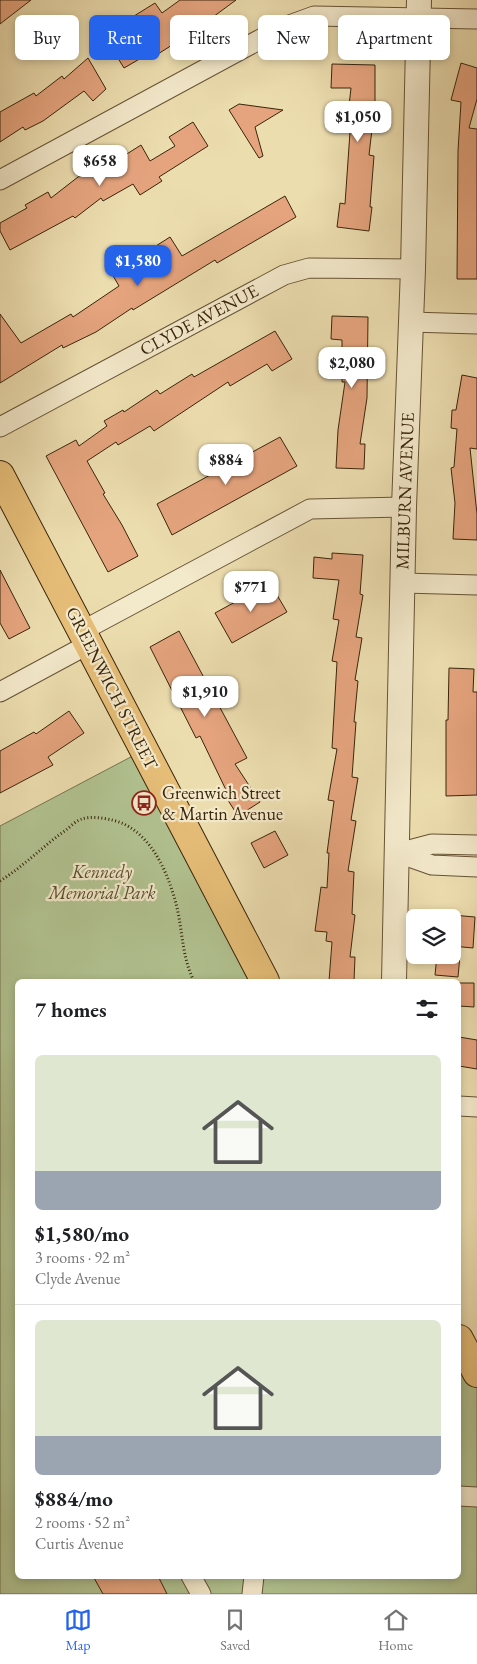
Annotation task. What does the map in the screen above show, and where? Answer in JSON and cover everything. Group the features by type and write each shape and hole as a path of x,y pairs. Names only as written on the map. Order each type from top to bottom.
{"main road":[{"name":"GREENWICH STREET","path":"0,475 264,979"},
{"path":"461,1347 477,1373"}],"street":[{"path":"0,180 281,28 314,16 419,9 477,19"},
{"name":"MILBURN AVENUE","path":"394,979 402,583 413,269 419,9"},
{"name":"CLYDE AVENUE","path":"0,427 284,275 309,268 413,269"},
{"path":"411,322 477,324"},
{"path":"0,692 86,637 310,509 404,507"},
{"path":"402,583 477,585"},
{"path":"398,854 432,844 477,845"},
{"path":"398,854 432,865 477,867"},
{"path":"461,1106 477,1107"},
{"path":"461,1496 477,1497"},
{"path":"193,1579 201,1594"},
{"path":"252,1594 254,1579"}],"path":[{"path":"0,881 22,866 52,840 82,818 101,818 118,822 137,832 155,850 175,900 187,967 193,979"}],"green space":[{"name":"Kennedy Memorial Park","path":"144,750 264,979 15,979 15,1579 461,1579 461,1343 477,1373 477,1594 0,1594 0,826"}],"building":[{"path":"0,0 31,0 0,24"},
{"path":"180,0 236,0 216,15 170,15 170,46 160,53 160,15 136,15 155,3 162,13"},
{"path":"88,58 106,89 93,101 84,91 43,121 25,130 23,127 0,142 0,112 34,93 36,96 62,76 64,79"},
{"path":"119,60 138,60 124,68"},
{"path":"461,63 477,68 477,99 469,128 477,129 477,279 457,279 458,151 461,102 451,100"},
{"path":"332,64 375,65 375,104 369,155 374,156 369,231 337,227 340,203 345,204 350,132 346,132 351,88 331,88"},
{"path":"239,104 283,110 255,127 263,156 259,158 229,110"},
{"path":"193,122 208,146 159,177 162,181 140,195 133,184 103,201 101,198 75,218 73,216 10,250 0,231 0,223 27,208 25,205 48,192 51,198 78,177 109,160 111,164 141,145 150,161 175,146 169,137"},
{"path":"285,196 296,217 217,263 215,260 133,310 132,308 96,332 63,348 62,345 0,383 0,314 21,343 71,314 73,317 119,286 112,274 170,237 182,256"},
{"path":"332,316 368,317 367,398 360,444 365,444 364,469 336,468 338,430 345,382 342,382 342,340 331,339"},
{"path":"275,331 292,359 272,371 267,364 230,386 228,382 154,431 150,426 118,445 116,442 87,461 105,493 103,494 138,556 108,572 46,456 76,440 79,446 107,426 104,421 123,410 124,412 157,390 160,394 192,374 194,377"},
{"path":"462,375 477,378 477,449 470,448 477,514 477,540 453,539 455,503 451,468 454,467 457,429 451,428 452,410 456,410"},
{"path":"280,437 297,466 172,535 157,504"},
{"path":"332,553 363,555 360,594 363,595 356,637 362,638 355,680 358,681 352,777 358,778 351,820 356,821 348,871 354,872 352,914 355,915 350,957 355,957 354,979 329,979 332,942 326,941 327,932 315,931 321,887 327,888 329,853 327,853 334,801 328,800 337,749 332,748 337,662 332,661 339,620 333,619 339,580 313,578 314,557 332,559"},
{"path":"0,570 30,628 9,639 0,623"},
{"path":"270,583 287,612 232,643 215,613"},
{"path":"179,631 247,758 235,764 260,802 238,816 224,794 227,792 200,736 196,738 150,647"},
{"path":"449,668 474,669 473,692 477,692 477,795 446,796 446,720 448,720"},
{"path":"69,711 84,733 48,757 53,765 0,793 0,751 34,732 36,734"},
{"path":"275,831 288,855 264,868 251,843"},
{"path":"461,916 475,917 473,948 461,947"},
{"path":"436,964 459,964 458,977 435,975"},
{"path":"461,983 474,983 474,1007 461,1006"},
{"path":"461,1037 477,1040 477,1069 461,1066"},
{"path":"95,1579 160,1579 167,1594 103,1594"}],"place":[{"name":"Greenwich Street & Martin Avenue","path":"144,803"}]}
